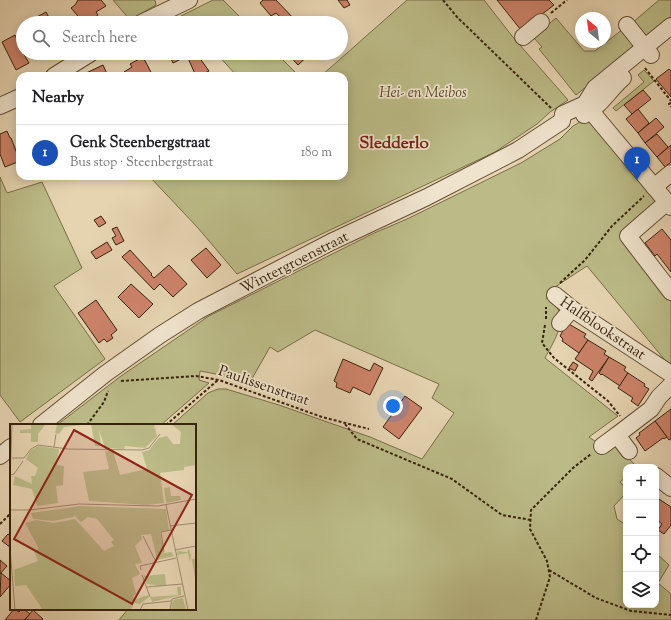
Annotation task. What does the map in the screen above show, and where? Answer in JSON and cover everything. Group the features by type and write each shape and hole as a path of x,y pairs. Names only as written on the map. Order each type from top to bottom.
{"street":[{"path":"156,16 189,0"},
{"path":"523,37 541,22"},
{"path":"627,25 646,55"},
{"path":"646,55 671,26"},
{"path":"671,38 595,88 588,108 669,205 628,236 671,292"},
{"path":"60,72 80,60"},
{"path":"0,106 16,99"},
{"name":"Wintergroenstraat","path":"42,424 108,378 160,335 198,310 511,154 561,122 563,114 588,108"},
{"path":"654,187 671,173"},
{"name":"Halfblookstraat","path":"556,295 572,309 671,374"},
{"path":"560,323 572,309"},
{"path":"598,449 651,409 659,397 671,385"},
{"path":"617,435 629,451"},
{"path":"0,456 10,448"},
{"path":"659,478 671,488"}],"path":[{"path":"443,0 457,17 550,106 561,122"},
{"path":"554,11 567,0"},
{"path":"646,55 671,102 669,104 671,107"},
{"name":"Paulissenstraat","path":"108,378 163,379 196,376 219,380 322,417 369,429"},
{"path":"88,424 104,402 108,378"},
{"path":"167,424 219,380"},
{"path":"345,423 357,439 452,479 502,515 531,520"},
{"path":"536,620 550,577 547,561 530,529 531,510 573,468 598,449"},
{"path":"0,524 10,514"},
{"path":"549,569 596,598 631,611 671,616"}],"green space":[{"path":"113,0 155,0 156,5 137,16 127,16"},
{"path":"213,0 223,0 239,16 181,16"},
{"name":"Hei- en Meibos","path":"407,0 484,0 512,36 568,100 550,112 537,124 495,152 237,274 198,228 153,180 348,180 348,72 326,72 339,60 348,60 348,52"},
{"path":"659,0 671,0 671,18 650,36 645,37 632,23"},
{"path":"556,18 575,40 575,48 581,48 584,51 595,51 599,48 611,48 611,38 623,29 635,47 576,95 539,49 542,47 533,37"},
{"path":"222,60 283,60 295,72 233,72"},
{"path":"644,70 654,81 616,111 613,108 644,82 638,75"},
{"path":"586,121 593,124 657,204 621,236 671,299 671,365 669,365 587,266 555,287 546,298 556,306 559,312 560,326 555,340 545,358 618,416 589,437 596,442 614,443 634,464 623,464 623,480 620,482 623,486 623,496 614,506 617,519 623,523 623,608 659,608 659,584 671,594 671,620 119,620 127,610 196,610 196,424 173,424 208,393 218,389 226,389 279,405 370,437 422,459 454,413 432,398 439,384 315,330 278,352 270,347 249,384 221,375 200,371 199,380 209,383 162,424 58,424 121,376 209,316 372,234 407,219 521,163 560,139 573,126 580,122"},
{"path":"0,177 7,193 42,182 82,268 54,286 105,359 20,422 0,395"},
{"path":"659,556 669,565 659,581"}],"building":[{"path":"78,0 101,0 106,6 96,12 98,15 97,16 78,16 71,8"},
{"path":"263,0 276,0 291,16 279,16 276,13 271,16 260,3"},
{"path":"338,0 347,0 350,5 344,8"},
{"path":"497,0 549,0 554,5 521,30"},
{"path":"46,12 48,16 39,16"},
{"path":"15,35 16,60 27,60 29,63 16,70 2,42"},
{"path":"137,60 145,60 151,72 124,72 132,67 130,64"},
{"path":"172,60 179,60 173,63"},
{"path":"189,60 201,60 209,71 207,72 194,72"},
{"path":"293,60 303,60 298,65"},
{"path":"103,65 106,72 88,72"},
{"path":"669,69 671,71 671,97 656,79"},
{"path":"643,90 651,99 632,114 624,105"},
{"path":"638,109 649,123 638,133 626,119"},
{"path":"656,118 664,127 645,143 638,133"},
{"path":"7,131 16,151 16,163 5,167 0,154 0,134"},
{"path":"657,134 668,147 657,157 645,143"},
{"path":"671,145 671,162 665,167 657,157"},
{"path":"101,216 106,223 99,227 94,220"},
{"path":"117,227 124,241 116,245 112,238 116,236 112,229"},
{"path":"662,229 671,240 671,272 657,254 655,256 645,243"},
{"path":"107,242 112,250 96,259 91,252"},
{"path":"206,248 221,265 207,278 191,260"},
{"path":"130,250 154,278 169,265 187,284 173,297 160,284 154,290 122,257"},
{"path":"131,284 153,304 139,318 118,297"},
{"path":"96,300 117,330 111,335 113,338 107,342 104,339 99,343 78,313"},
{"path":"567,323 586,334 584,337 588,340 579,353 562,341 563,339 560,336"},
{"path":"588,340 606,351 604,354 609,357 592,381 589,379 593,371 575,359"},
{"path":"609,357 626,367 624,370 628,373 620,386 599,373"},
{"path":"343,359 370,371 374,363 383,368 370,395 353,387 350,393 336,387 337,383 334,381"},
{"path":"573,362 578,365 575,371 569,368"},
{"path":"628,373 645,384 644,386 649,389 638,406 631,401 633,398 618,388"},
{"path":"405,396 422,408 399,439 383,427"},
{"path":"671,409 671,439 669,440 655,421"},
{"path":"655,421 667,437 664,439 663,438 645,451 636,438 640,435 639,433"},
{"path":"659,499 671,507 671,525 664,534 659,531 662,524 659,522"},
{"path":"8,534 10,535 10,547 2,541"},
{"path":"0,560 7,566 0,574"},
{"path":"1,573 10,580 10,585 0,597"},
{"path":"13,610 19,612 21,610 25,610 30,614 24,620 5,620"},
{"path":"33,610 43,619 42,620 25,620"}],"place":[{"name":"Genk Steenbergstraat","path":"637,180"}],"district":[{"name":"Sledderlo","path":"394,142"}]}
